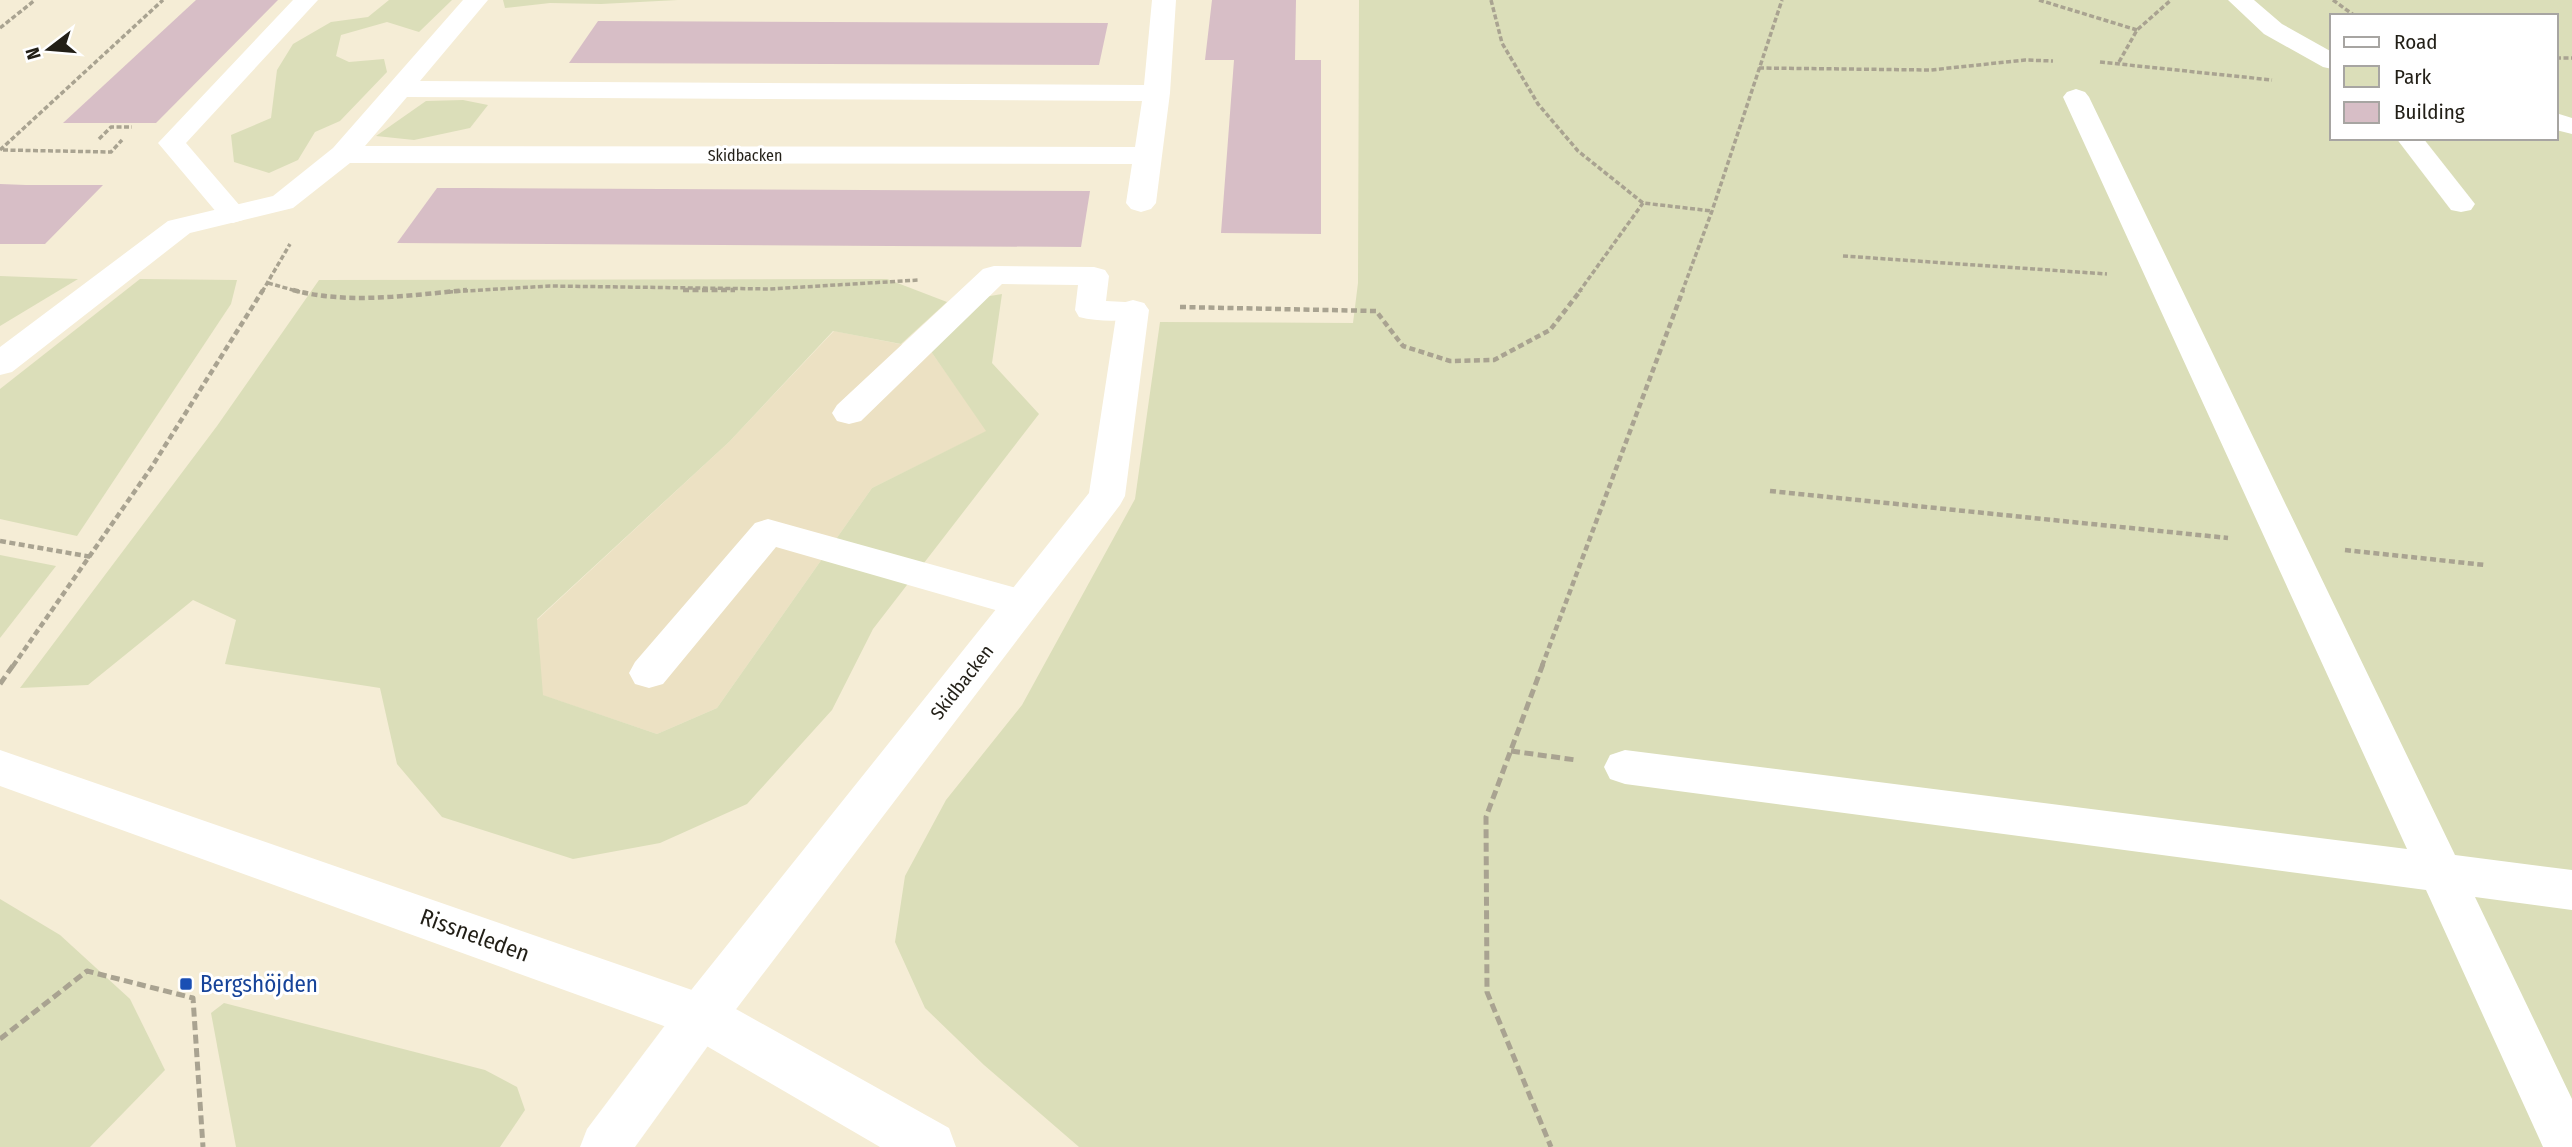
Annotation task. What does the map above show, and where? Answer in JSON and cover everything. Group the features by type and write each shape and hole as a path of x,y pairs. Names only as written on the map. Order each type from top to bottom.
{"street":[{"path":"0,364 179,227 283,202 342,153 476,0"},
{"path":"1141,203 1157,93 1164,0"},
{"path":"398,89 1157,93"},
{"name":"Skidbacken","path":"342,153 1147,156"},
{"name":"Skidbacken","path":"701,1016 1107,496 1133,310"},
{"name":"Rissneleden","path":"0,768 701,1016 930,1147"}],"lane":[{"path":"233,214 171,143 306,0"},
{"path":"2240,0 2273,29 2330,61"},
{"path":"2077,97 2570,1147"},
{"path":"2411,140 2461,204"},
{"path":"849,413 994,275 1094,276 1090,310 1133,310"},
{"path":"649,673 768,532 1023,604"},
{"path":"1625,767 2572,890"},
{"path":"605,1147 701,1016"}],"path":[{"path":"0,28 34,0"},
{"path":"1,150 163,0"},
{"path":"1491,0 1502,43 1538,104 1578,151 1643,202 1712,211"},
{"path":"1551,1147 1487,992 1486,817 1712,211 1782,0"},
{"path":"2039,0 2137,30"},
{"path":"2119,62 2137,30 2171,0"},
{"path":"2333,0 2352,14"},
{"path":"1,150 111,152 136,127 111,127 99,139"},
{"path":"1203,306 1376,311 1403,346 1450,361 1494,360 1550,330 1603,261 1643,202"},
{"path":"0,684 92,557 239,334 295,236"},
{"path":"1843,256 2161,277"},
{"path":"268,283 296,293 367,296 531,286 682,290 859,286 972,274 994,275"},
{"path":"1770,491 2485,565"},
{"path":"0,541 92,557"},
{"path":"1511,751 1625,767"},
{"path":"0,1039 87,971 192,998 203,1147"}],"shaded area":[{"path":"834,331 930,350 987,431 872,488 717,708 657,734 542,695 537,620 729,442"}],"green space":[{"path":"389,0 452,0 419,32 387,22 341,35 336,56 349,62 384,59 387,72 340,121 315,132 298,160 269,173 234,162 231,135 271,118 277,70 293,44 331,22 368,17"},
{"path":"503,0 678,0 601,4 550,3 505,8"},
{"path":"1359,0 2572,0 2572,1147 1079,1147 984,1065 925,1008 895,942 905,876 946,800 1022,705 1135,499 1160,322 1353,323 1358,283"},
{"path":"463,100 488,105 470,128 414,140 376,136 426,101"},
{"path":"0,276 78,279 0,326"},
{"path":"140,279 237,280 231,304 77,536 0,519 0,389"},
{"path":"887,279 947,302 901,344 833,331 729,442 537,619 543,695 657,734 717,708 872,488 986,431 930,350 984,297 1002,294 992,363 1039,414 873,629 832,710 747,804 660,843 573,859 442,817 397,764 380,688 225,664 236,620 193,600 88,685 20,688 217,426 319,280"},
{"path":"0,555 56,566 0,638"},
{"path":"0,899 60,935 130,999 165,1070 90,1147 0,1147"},
{"path":"224,1003 485,1070 517,1087 525,1110 500,1147 236,1147 211,1013"}],"building":[{"path":"196,0 278,0 156,123 63,123"},
{"path":"1212,0 1296,0 1295,60 1321,60 1321,234 1221,233 1234,60 1205,60"},
{"path":"598,21 1108,23 1099,65 569,63"},
{"path":"0,184 103,185 45,244 0,244"},
{"path":"437,188 1090,191 1081,247 397,243"}],"place":[{"name":"Bergshöjden","path":"186,984"}]}
